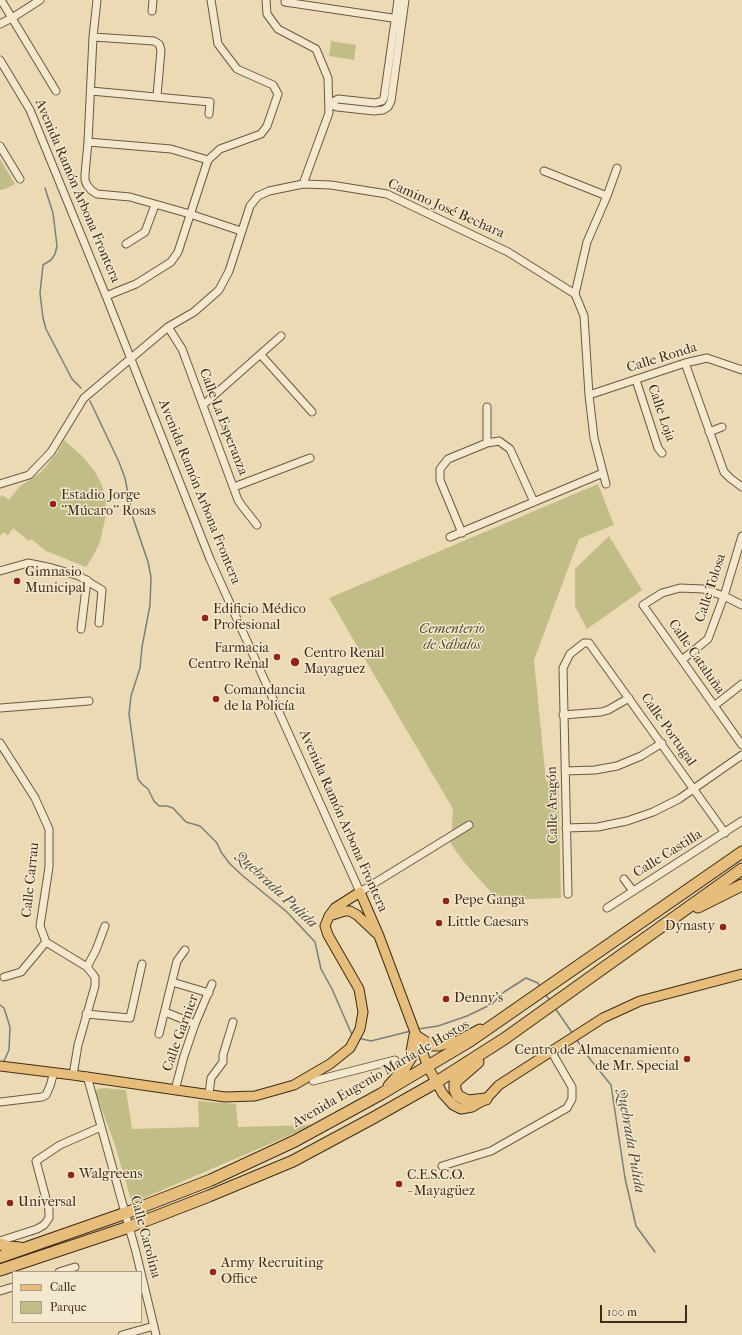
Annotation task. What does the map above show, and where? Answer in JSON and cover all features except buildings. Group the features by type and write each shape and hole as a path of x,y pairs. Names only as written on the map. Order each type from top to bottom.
{"highway":[{"name":"Avenida Eugenio María de Hostos","path":"0,1257 126,1214 211,1180 295,1141 381,1094 470,1041 742,852"},
{"path":"0,1270 129,1227 209,1196 293,1161 373,1118 435,1083 504,1040 742,869"},
{"path":"665,924 742,885"},
{"path":"381,1094 403,1070 411,1057 415,1035"},
{"path":"486,1099 468,1101 458,1096 455,1090 455,1082 504,1040"},
{"path":"0,1243 8,1247 25,1249"}],"main road":[{"path":"0,1066 73,1074 225,1097 255,1096 294,1085 330,1064 350,1048 360,1029 362,1012 359,989 328,935 325,926 328,916 335,908 360,892"},
{"name":"Avenida Ramón Arbona Frontera","path":"360,892 379,936 415,1035 435,1083 453,1105 461,1109 472,1107 486,1099"},
{"path":"328,916 350,911 357,915 379,936"},
{"path":"486,1099 500,1085 602,1018 640,1001 742,974"},
{"path":"415,1035 433,1046 439,1046 466,1036 504,1016"}],"street":[{"path":"1,0 56,91"},
{"path":"0,24 40,0"},
{"path":"97,0 93,37 85,180 91,190 98,194 130,197 190,214 241,231"},
{"path":"152,11 153,0"},
{"path":"106,296 136,284 171,262 178,252 208,160 220,149 261,134 267,126 278,94 273,85 237,69 218,44 211,0"},
{"path":"266,0 267,14 278,29 316,49 328,78 329,113 304,184"},
{"path":"329,104 337,107 374,111 384,110 388,107 391,101 399,19 398,0"},
{"path":"379,103 384,98 399,19 405,0"},
{"path":"285,2 399,19"},
{"path":"93,37 154,41 159,44 161,50 157,96"},
{"name":"Avenida Ramón Arbona Frontera","path":"0,60 30,110 106,296 210,559 360,892"},
{"path":"91,91 210,102 209,114"},
{"path":"329,104 338,99 379,103 384,110"},
{"path":"88,142 171,149 208,160"},
{"path":"0,146 20,179"},
{"path":"606,484 594,438 589,395 584,316 575,294 587,242 607,196 617,168"},
{"path":"544,171 607,196"},
{"name":"Camino José Bechara","path":"0,484 29,475 51,452 83,399 168,327 194,312 219,290 229,271 250,206 258,196 269,191 304,184 331,185 387,194 508,252 575,294"},
{"path":"126,244 145,232 155,205"},
{"name":"Calle La Esperanza","path":"168,327 182,349 242,506 257,525"},
{"path":"203,405 281,336"},
{"path":"261,354 312,412"},
{"name":"Calle Ronda","path":"589,395 685,363 707,358 742,370"},
{"path":"685,363 724,472 742,487"},
{"name":"Calle Loja","path":"636,380 658,448 662,453"},
{"path":"486,443 487,407"},
{"path":"709,432 722,427"},
{"path":"462,533 440,480 440,469 448,459 486,443 499,441 510,449 534,502"},
{"path":"234,487 310,458"},
{"path":"450,538 603,473"},
{"name":"Calle Tolosa","path":"682,660 708,639 724,596 742,536"},
{"path":"0,571 28,563 52,568 87,580 102,590 99,623"},
{"path":"81,629 87,580"},
{"name":"Calle Cataluña","path":"724,596 703,589 680,588 662,593 643,604 742,745"},
{"path":"724,596 742,605"},
{"name":"Calle Aragón","path":"568,894 563,668 570,654 584,643 589,643"},
{"name":"Calle Portugal","path":"589,643 725,833"},
{"path":"714,706 742,684"},
{"path":"563,715 601,712 608,710 629,698"},
{"path":"0,708 89,701"},
{"name":"Calle Carrau","path":"0,743 35,798 49,829 49,867 40,926 46,942"},
{"path":"565,771 596,770 617,766 641,756 662,743"},
{"path":"566,828 598,827 641,817 667,806 742,755"},
{"name":"Calle Castilla","path":"607,908 742,822"},
{"path":"360,892 469,825"},
{"path":"624,879 633,891"},
{"path":"87,967 96,950 105,926"},
{"path":"4,977 21,972 46,942 87,967 95,977 95,986 78,1045 73,1074"},
{"path":"159,1034 177,961 185,950"},
{"path":"86,1014 130,1018 142,964"},
{"path":"172,982 209,993"},
{"name":"Calle Garnier","path":"175,1090 184,1056 195,1024 212,984"},
{"path":"165,1012 195,1024"},
{"path":"209,1094 211,1078 223,1062 223,1055 233,1022"},
{"path":"442,1166 491,1151 567,1108 572,1099 572,1087 551,1051"},
{"path":"313,1081 395,1060"},
{"path":"330,1064 334,1076"},
{"path":"0,1102 42,1097 46,1095 54,1072"},
{"name":"Calle Carolina","path":"86,1076 126,1214 141,1271"},
{"path":"0,1243 44,1225 49,1218 49,1210 36,1161 60,1145 101,1127"},
{"path":"62,1271 75,1267"},
{"name":"Calle Carolina","path":"142,1277 156,1335"},
{"path":"0,1292 12,1287"},
{"path":"122,1335 154,1326"}],"green space":[{"path":"331,41 356,45 354,60 329,56"},
{"path":"0,159 15,184 0,190"},
{"name":"Estadio Jorge ''Múcaro'' Rosas","path":"64,440 82,456 94,470 101,483 106,499 106,515 100,542 86,567 46,551 31,539 29,541 13,528 8,535 3,532 0,536 0,498 2,495 9,500 19,487 41,472 57,453"},
{"name":"Cementerio de Sábalos","path":"598,484 614,525 579,539 534,660 546,781 558,779 561,898 498,900 464,862 451,844 453,809 329,598"},
{"path":"609,536 642,590 587,629 575,606 575,569"},
{"path":"104,1088 126,1090 132,1129 199,1127 198,1101 236,1104 238,1127 314,1125 132,1203 115,1145 95,1091"}],"waterway":[{"name":"Quebrada Pulida","path":"45,188 53,213 57,246 55,254 51,260 43,265 40,293 43,318 46,329 72,379 81,388"},
{"name":"Quebrada Pulida","path":"90,401 125,478 132,515 148,562 151,577 150,605 142,647 140,668 131,696 129,714 138,779 148,789 154,801 159,806 173,808 186,822 200,826 217,843 221,852 230,864 287,912 315,942 321,969 332,989 353,1037"},
{"name":"Quebrada Pulida","path":"418,1029 438,1026 467,1016 492,1004 504,992 526,978 538,983 540,987"},
{"name":"Quebrada Pulida","path":"546,995 550,1001"},
{"path":"0,1005 4,1008 10,1027 9,1050 3,1063"},
{"name":"Quebrada Pulida","path":"555,1008 573,1034"},
{"name":"Quebrada Pulida","path":"358,1038 371,1041 411,1031"},
{"name":"Quebrada Pulida","path":"576,1039 611,1085 625,1178 636,1226 655,1252"}],"place":[{"name":"Estadio Jorge ''Múcaro'' Rosas","path":"53,504"},
{"name":"Gimnasio Municipal","path":"17,581"},
{"name":"Edificio Médico Profesional","path":"205,618"},
{"name":"Farmacia Centro Renal","path":"277,657"},
{"name":"Centro Renal Mayaguez","path":"295,662"},
{"name":"Comandancia de la Policía","path":"216,699"},
{"name":"Pepe Ganga","path":"446,901"},
{"name":"Little Caesars","path":"439,923"},
{"name":"Dynasty","path":"723,927"},
{"name":"Denny's","path":"446,999"},
{"name":"Centro de Almacenamiento de Mr. Special","path":"687,1059"},
{"name":"Walgreens","path":"71,1175"},
{"name":"C.E.S.C.O. - Mayagüez","path":"399,1184"},
{"name":"Universal","path":"10,1203"},
{"name":"Army Recruiting Office","path":"213,1272"}]}
